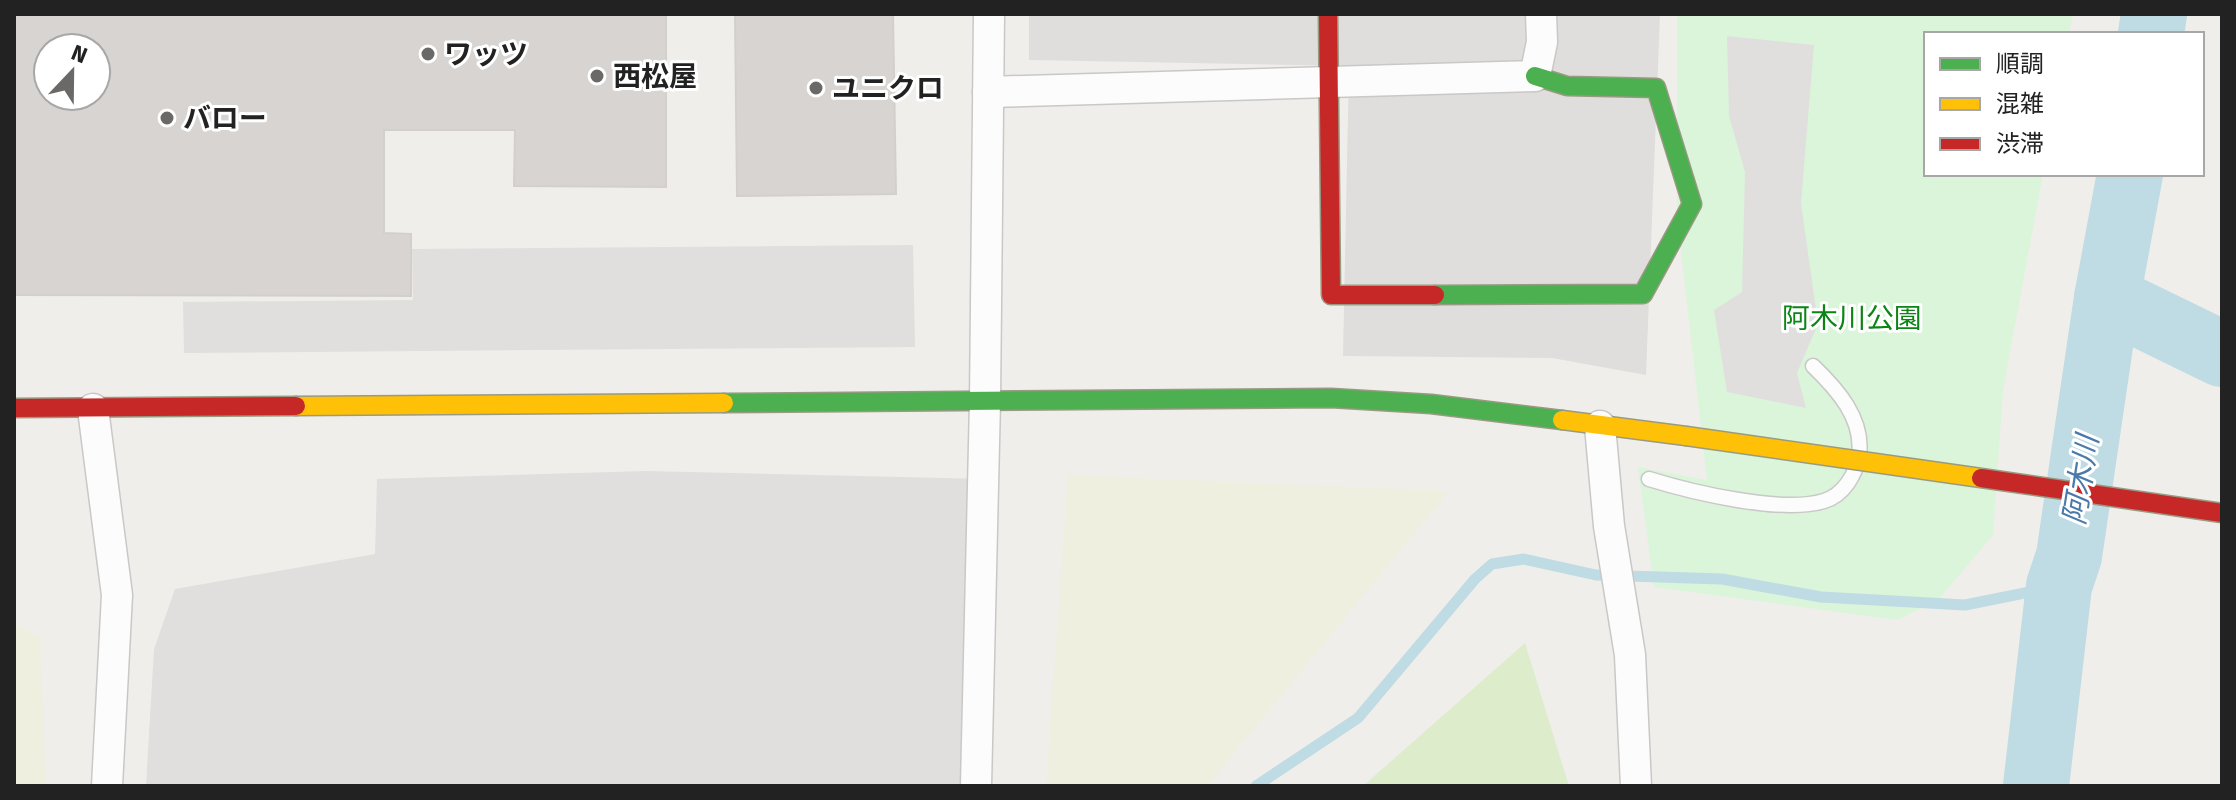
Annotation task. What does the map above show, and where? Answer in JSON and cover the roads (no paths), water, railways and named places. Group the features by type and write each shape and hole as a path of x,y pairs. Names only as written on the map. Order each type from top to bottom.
{"street":[{"path":"976,786 985,401 989,14"},
{"path":"988,92 1329,82 1535,76 1567,86 1656,88 1692,204 1643,294 1331,295 1329,82 1328,14"},
{"path":"1535,76 1542,42 1541,14"},
{"path":"14,408 1331,398 1431,404 1686,436 2222,513"},
{"path":"93,409 117,595 107,786"},
{"path":"1600,426 1609,526 1630,655 1636,786"}],"lane":[{"path":"1649,479 1688,491 1756,502 1804,505 1827,501 1843,490 1856,471 1860,445 1857,424 1834,386 1813,366"}],"waterway":[{"name":"阿木川","path":"2151,32 2154,14"},
{"name":"阿木川","path":"2036,786 2059,586 2069,556 2107,298 2130,176"},
{"path":"2107,298 2222,354"},
{"path":"1256,786 1358,718 1475,579 1492,564 1524,559 1596,575 1722,579 1821,597 1965,605 2059,586"}],"place":[{"name":"ワッツ","path":"428,54"},
{"name":"西松屋","path":"597,76"},
{"name":"ユニクロ","path":"816,88"},
{"name":"バロー","path":"167,118"}],"park label":[{"name":"阿木川公園","path":"1852,318"}]}
